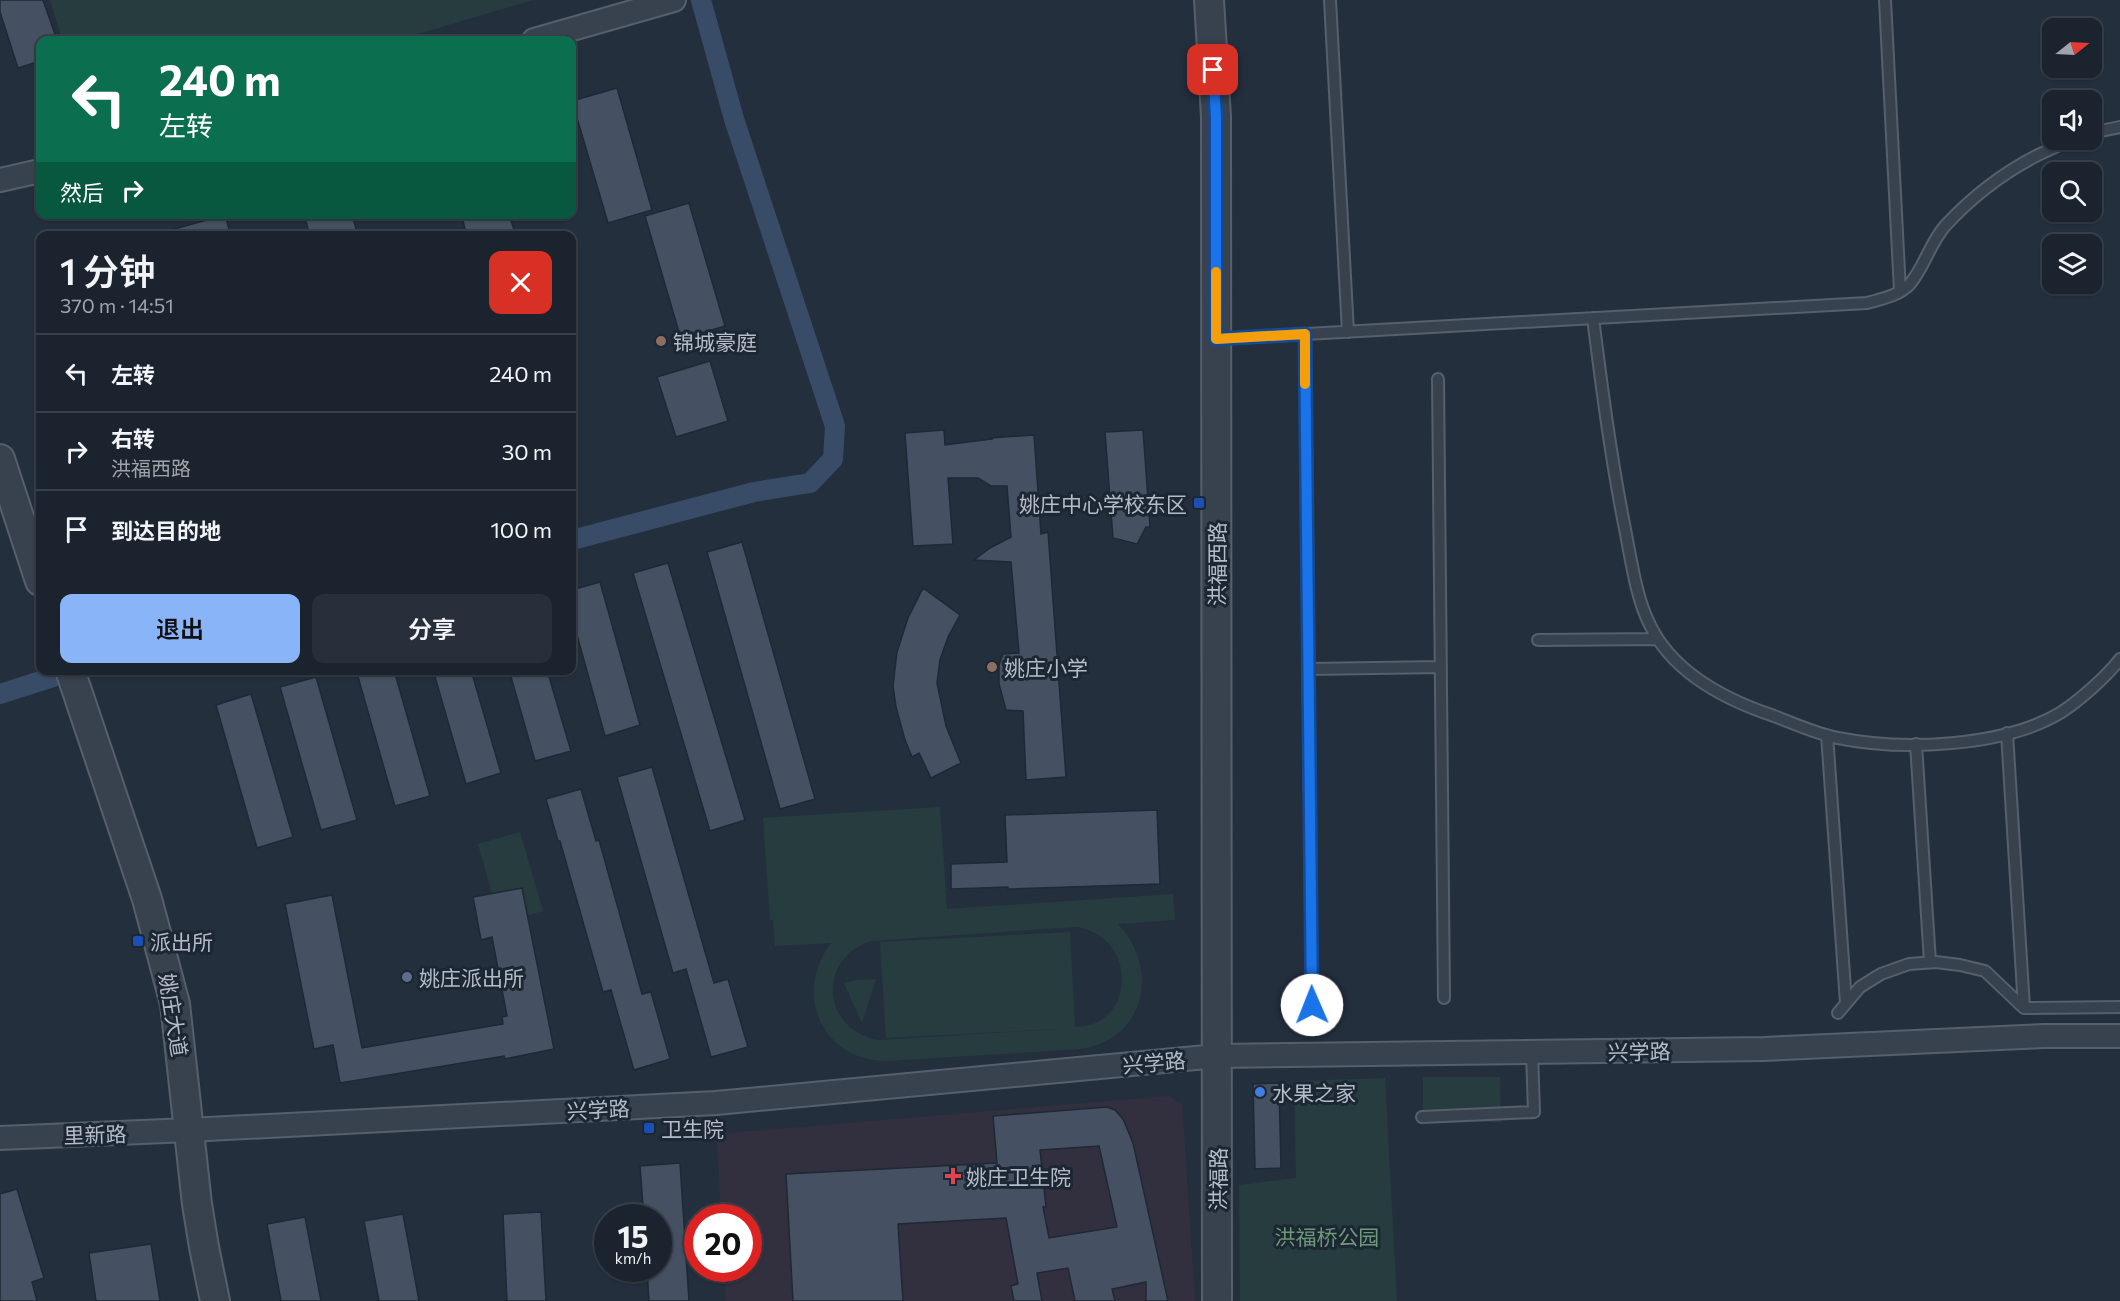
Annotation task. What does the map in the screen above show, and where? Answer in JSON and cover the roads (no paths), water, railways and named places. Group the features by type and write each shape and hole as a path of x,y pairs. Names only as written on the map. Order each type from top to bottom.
{"street":[{"path":"548,36 674,0"},
{"name":"洪福西路","path":"1209,0 1216,117 1217,1056"},
{"path":"0,180 36,172"},
{"path":"0,459 36,568"},
{"name":"姚庄大道","path":"72,675 147,899 176,1004 204,1247 215,1301"},
{"name":"兴学路","path":"189,1130 716,1103 1217,1056 1764,1049 2044,1036 2120,1036"},
{"name":"洪福路","path":"1217,1056 1217,1301"},
{"name":"里新路","path":"0,1138 189,1130"}],"lane":[{"path":"1330,0 1348,332"},
{"path":"1885,0 1900,291"},
{"path":"2102,131 2120,127"},
{"path":"1216,339 1867,303 1890,297 1908,285 1943,229 1966,204 2000,176 2047,150"},
{"path":"1593,318 1606,422 1633,573 1649,624 1668,655 1715,692 1837,738 1896,745 1955,743 2016,732 2060,713 2109,674 2120,659"},
{"path":"1305,334 1312,1005"},
{"path":"1438,379 1444,998"},
{"path":"1538,640 1658,639"},
{"path":"1309,669 1441,667"},
{"path":"2007,733 2024,1008"},
{"path":"1827,735 1846,1003"},
{"path":"1916,744 1930,962"},
{"path":"1838,1013 1860,987 1881,974 1909,964 1930,962 1960,965 1985,971 2024,1008 2120,1007"},
{"path":"1422,1118 1534,1112 1532,1052"}],"waterway":[{"path":"576,539 754,492 810,483 833,459 835,426 734,119 701,0"},
{"path":"0,694 59,675"}],"place":[{"name":"锦城豪庭","path":"661,341"},
{"name":"姚庄中心学校东区","path":"1199,503"},
{"name":"姚庄小学","path":"992,667"},
{"name":"派出所","path":"138,941"},
{"name":"姚庄派出所","path":"407,977"},
{"name":"水果之家","path":"1260,1092"},
{"name":"卫生院","path":"649,1128"},
{"name":"姚庄卫生院","path":"953,1176"}],"park label":[{"name":"洪福桥公园","path":"1327,1236"}]}
